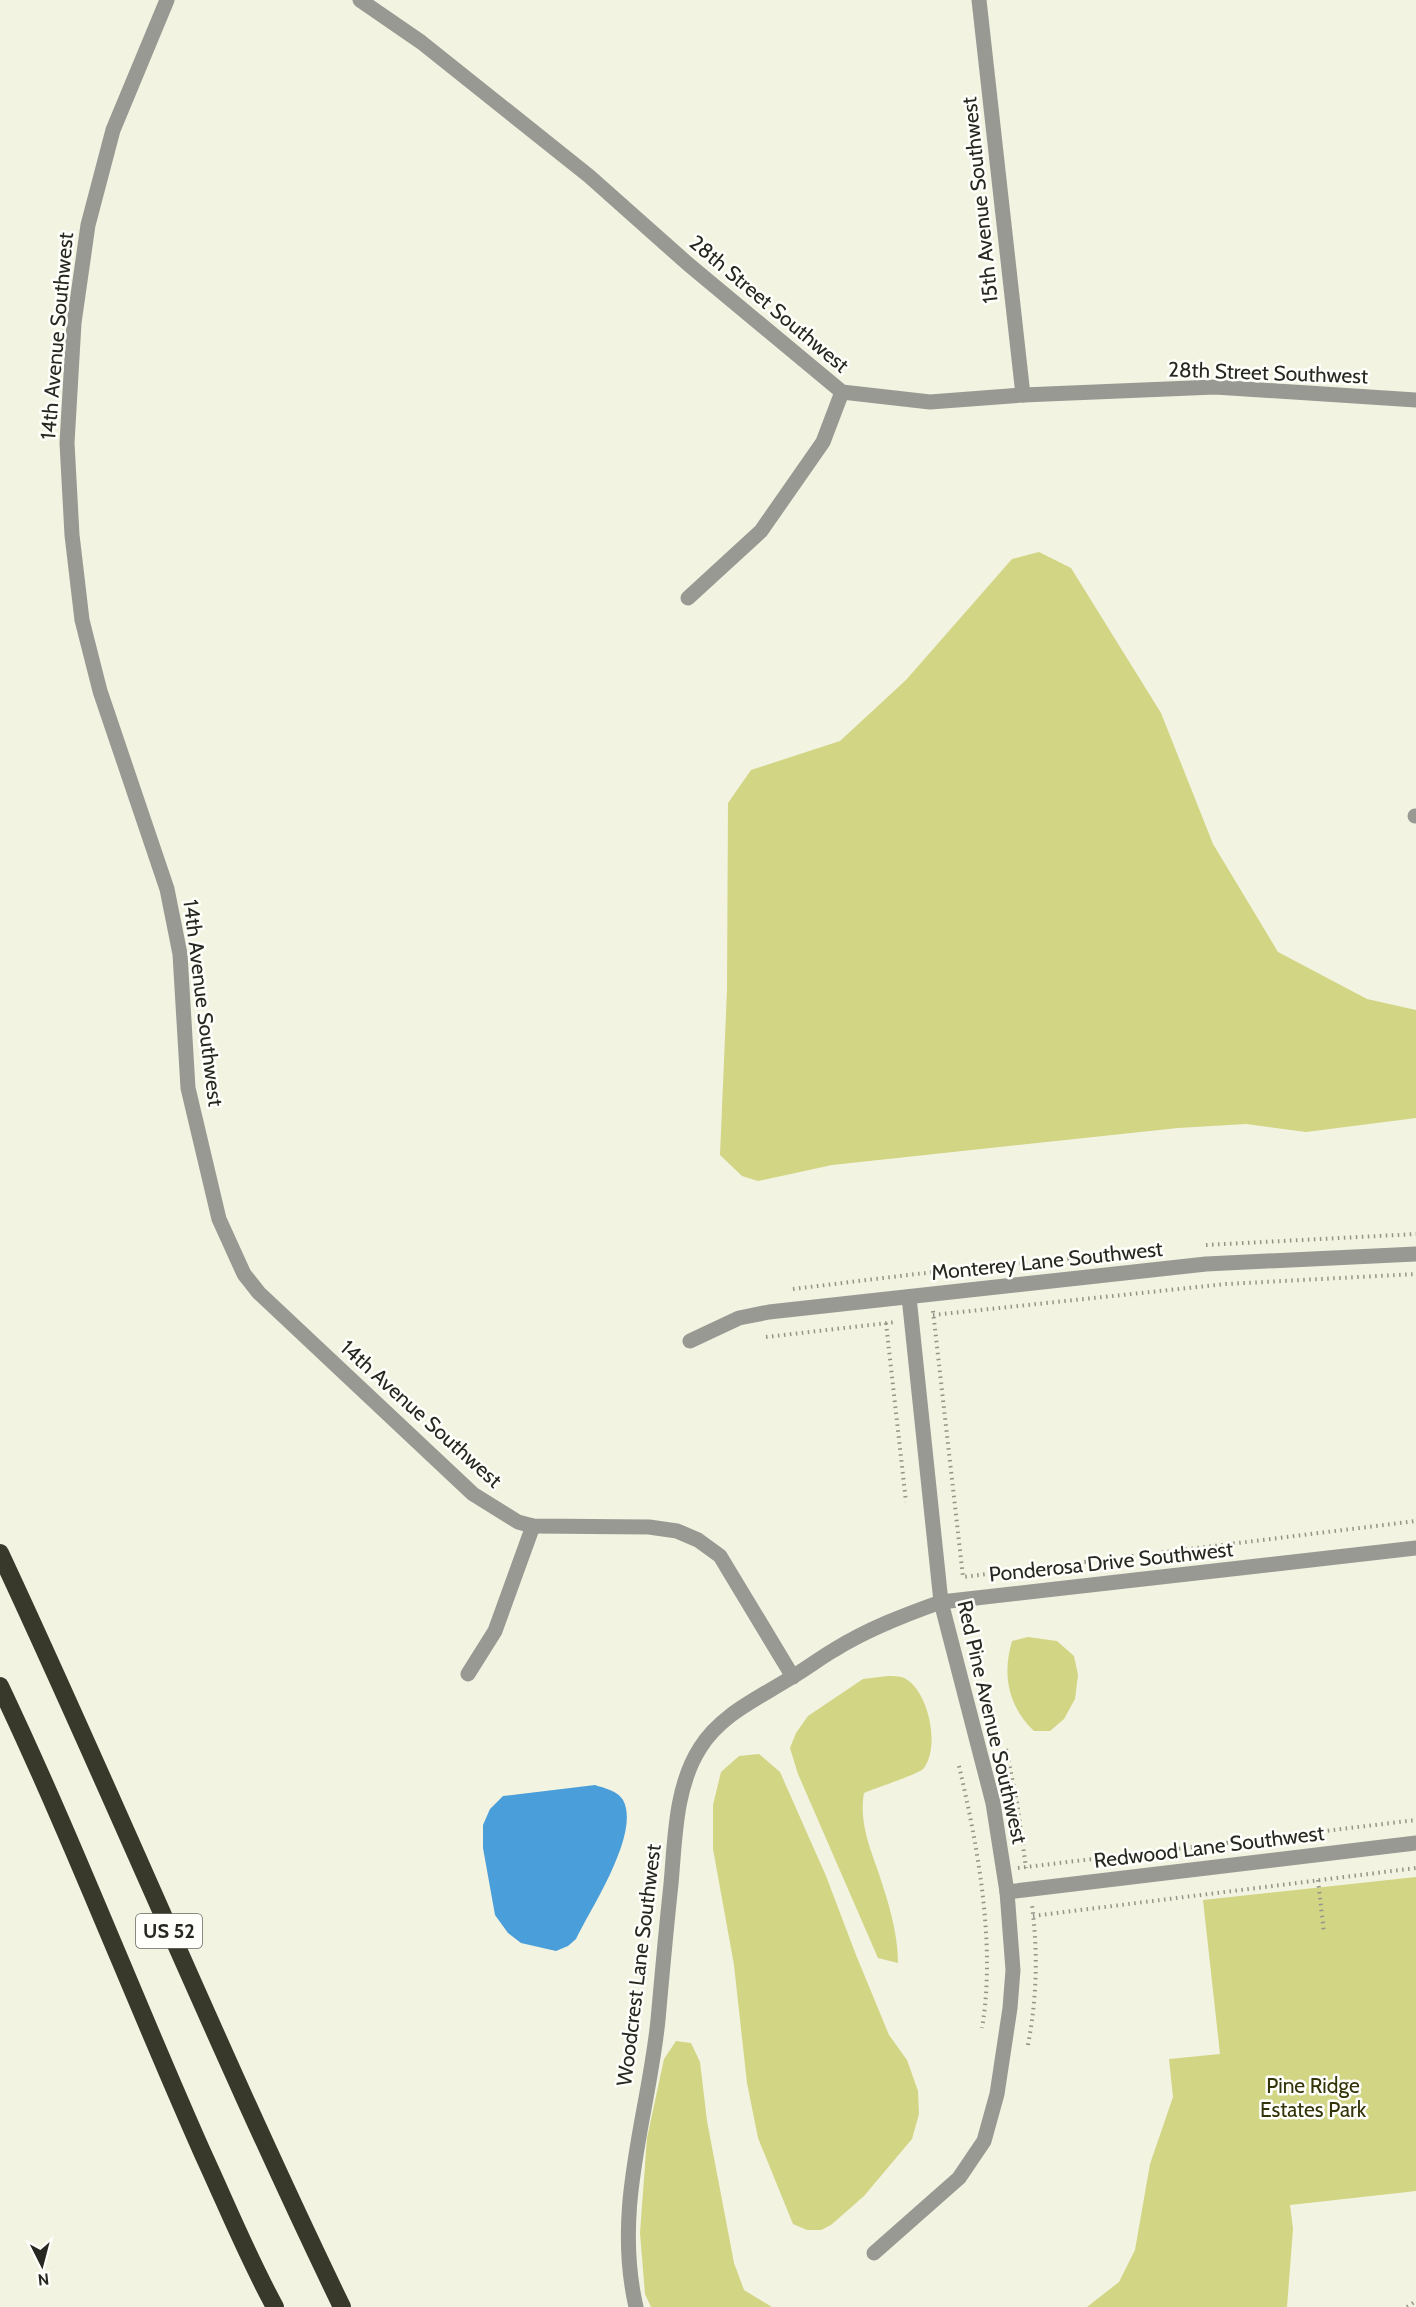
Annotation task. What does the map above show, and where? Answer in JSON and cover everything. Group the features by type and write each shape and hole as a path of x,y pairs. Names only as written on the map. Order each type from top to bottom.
{"highway":[{"name":"US 52","path":"0,1553 54,1669 224,2055 342,2307"},
{"name":"US 52","path":"0,1686 94,1898 184,2111 258,2275 275,2307"}],"street":[{"name":"14th Avenue Southwest","path":"167,0 113,130 88,225 75,323 67,443 72,535 82,620 100,691 167,888 180,954 188,1088 219,1219 244,1274 259,1293 473,1494 518,1522 533,1526 649,1527 677,1531 698,1540 720,1556 793,1677"},
{"name":"28th Street Southwest","path":"360,0 421,42 589,176 688,264 842,392 930,402 1023,395 1215,387 1416,400"},
{"name":"15th Avenue Southwest","path":"979,0 1023,395"},
{"path":"688,598 761,531 824,442 842,392"},
{"name":"Monterey Lane Southwest","path":"690,1341 739,1318 769,1312 1206,1264 1416,1254"},
{"name":"Red Pine Avenue Southwest","path":"874,2253 959,2178 984,2141 997,2094 1010,2008 1012,1950 1007,1892 993,1803 941,1602 909,1297"},
{"path":"468,1674 495,1631 533,1526"},
{"name":"Ponderosa Drive Southwest","path":"793,1677 834,1649 896,1617 941,1602 1416,1548"},
{"name":"Woodcrest Lane Southwest","path":"636,2307 631,2286 627,2233 634,2158 658,2023 675,1832 682,1796 692,1762 701,1746 716,1728 735,1712 793,1677"},
{"name":"Redwood Lane Southwest","path":"1007,1892 1416,1843"}],"path":[{"path":"793,1289 916,1274"},
{"path":"1416,1274 1215,1285 934,1315 963,1577 1416,1521"},
{"path":"766,1337 886,1323 906,1502"},
{"path":"1006,1749 1017,1803 1026,1867 1416,1820"},
{"path":"959,1766 974,1837 987,1950 988,1975 982,2028"},
{"path":"1028,2044 1036,2005 1037,1980 1033,1916 1416,1868"},
{"path":"1318,1880 1324,1933"},
{"path":"1407,2307 1416,2301"}],"green space":[{"path":"1039,552 1071,568 1161,713 1213,844 1278,952 1367,999 1416,1010 1416,1118 1306,1132 1246,1124 1178,1128 832,1165 758,1181 742,1176 720,1155 727,990 728,803 751,770 840,741 906,680 1012,559"},
{"path":"1028,1637 1057,1641 1074,1656 1078,1675 1075,1699 1064,1719 1050,1731 1034,1731 1018,1711 1010,1689 1008,1666 1012,1641"},
{"path":"888,1676 904,1678 914,1686 926,1708 931,1734 929,1758 921,1771 864,1793 863,1813 866,1833 892,1917 898,1963 878,1958 798,1774 790,1748 796,1733 808,1716 863,1679"},
{"path":"759,1754 780,1772 826,1876 889,2035 907,2060 918,2091 919,2114 912,2139 864,2196 831,2225 821,2230 807,2230 793,2224 758,2138 747,2083 734,1965 713,1849 713,1805 721,1772 739,1756"},
{"name":"Pine Ridge Estates Park","path":"1416,1877 1416,2191 1290,2205 1293,2229 1287,2307 1087,2307 1119,2282 1135,2250 1150,2164 1173,2097 1169,2059 1220,2054 1203,1900"},
{"path":"676,2041 691,2043 700,2062 707,2121 734,2263 744,2290 772,2307 651,2307 645,2294 640,2233 647,2138 664,2059"}],"water":[{"path":"595,1785 618,1794 623,1800 627,1814 620,1850 612,1870 576,1939 568,1946 556,1951 521,1943 508,1933 495,1915 483,1848 483,1825 490,1809 503,1796"}]}
